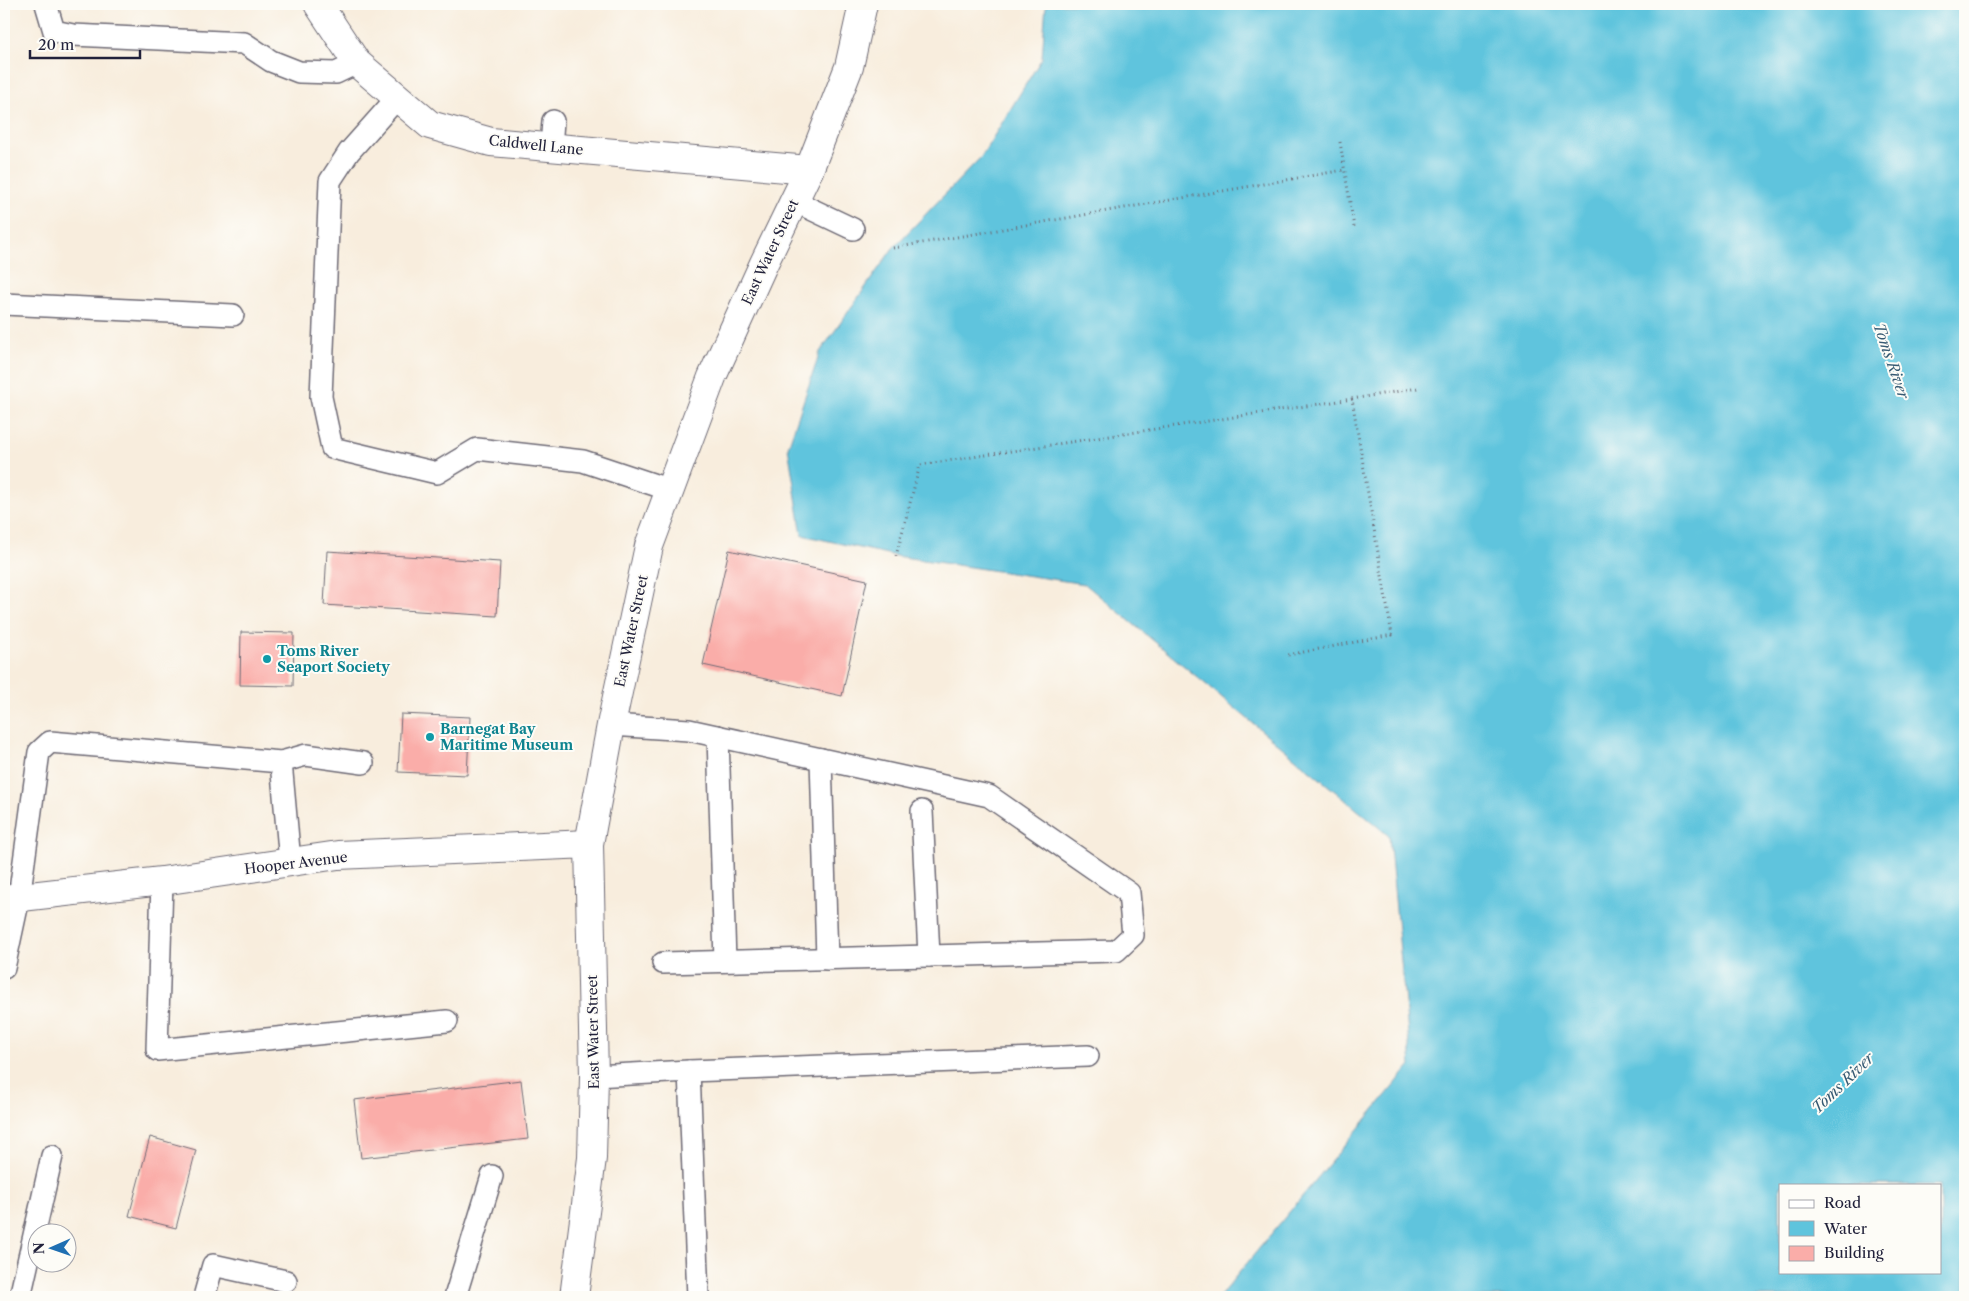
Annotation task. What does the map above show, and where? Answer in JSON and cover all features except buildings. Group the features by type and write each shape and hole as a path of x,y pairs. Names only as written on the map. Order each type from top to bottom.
{"street":[{"name":"Caldwell Lane","path":"318,4 356,63 430,125 491,142 552,134 809,170"},
{"name":"East Water Street","path":"574,1297 592,1158 594,1076 589,844 611,725 649,546 712,377 809,170 849,67 863,4"},
{"name":"Hooper Avenue","path":"12,899 162,881 338,856 589,844"}],"lane":[{"path":"46,4 54,30 73,35 244,43 271,60 299,72 336,73 356,63"},
{"path":"397,98 349,152 330,181 321,397 332,448 437,473 478,449 584,461 670,490"},
{"path":"794,201 853,229"},
{"path":"4,304 233,315"},
{"path":"611,725 689,730 989,796 1129,893 1133,935 1116,951 663,963"},
{"path":"718,736 726,961"},
{"path":"4,968 12,899 39,752 50,742 281,762 306,755 363,763"},
{"path":"821,759 827,959"},
{"path":"281,762 290,862"},
{"path":"922,811 928,956"},
{"path":"162,881 157,1050 447,1021"},
{"path":"594,1076 1088,1056"},
{"path":"689,1071 698,1297"},
{"path":"20,1297 52,1156"},
{"path":"455,1297 492,1176"},
{"path":"204,1297 213,1265 286,1281"}],"path":[{"path":"1340,142 1354,227"},
{"path":"894,248 1344,170"},
{"path":"896,556 920,465 1418,388"},
{"path":"1288,655 1392,634 1352,399"}],"water":[{"name":"Toms River","path":"1046,4 1965,4 1965,1297 1219,1297 1411,1065 1389,836 1085,584 896,556 802,535 788,447 820,352 893,248 981,157 1042,58"}],"place":[{"name":"Toms River Seaport Society","path":"267,659"},
{"name":"Barnegat Bay Maritime Museum","path":"430,737"}]}
